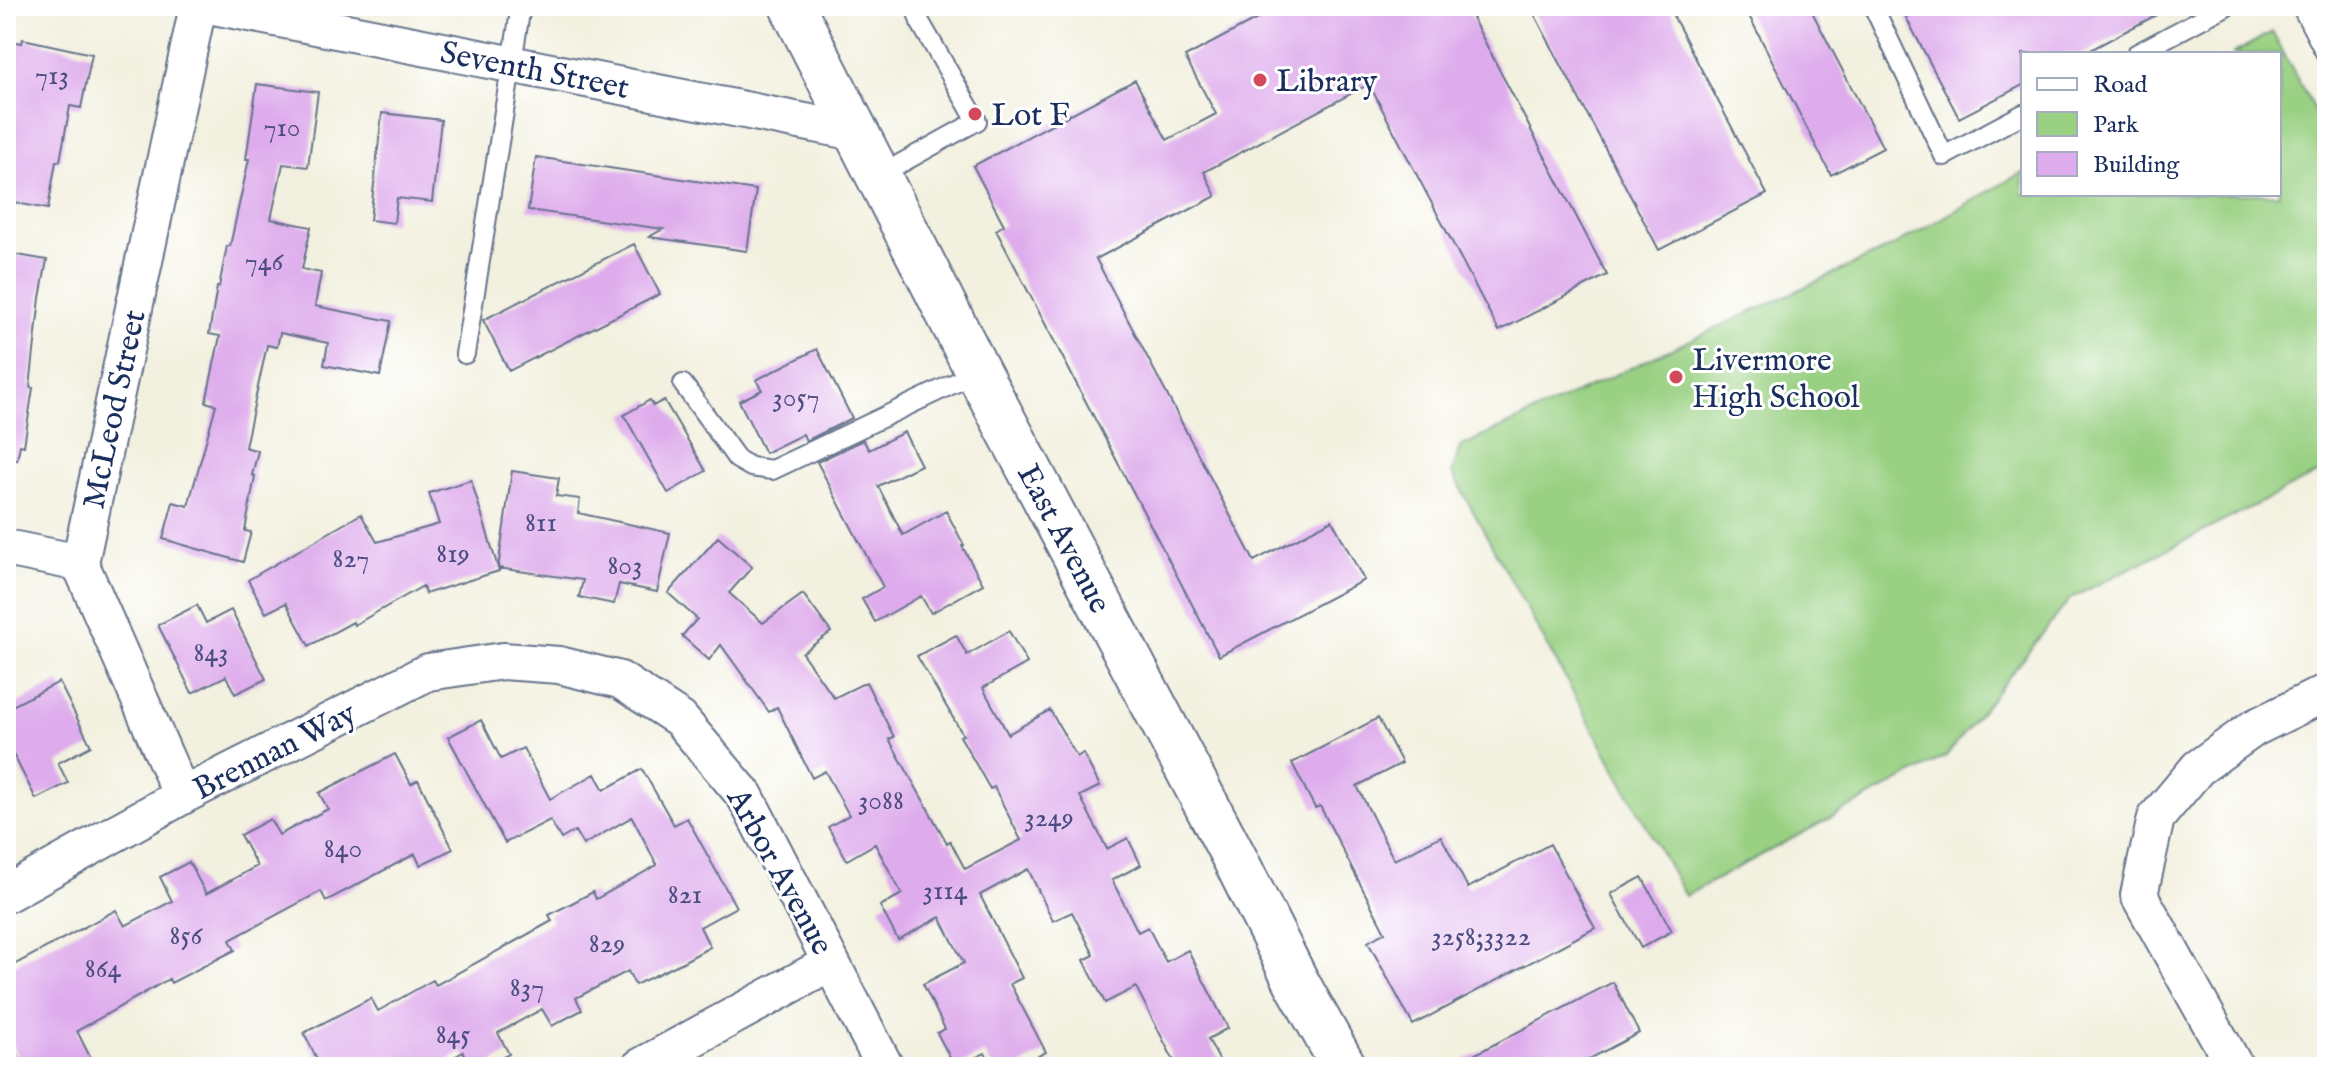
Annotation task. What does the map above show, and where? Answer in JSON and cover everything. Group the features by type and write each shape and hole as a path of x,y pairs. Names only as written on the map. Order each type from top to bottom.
{"main road":[{"name":"East Avenue","path":"792,6 978,372 1344,1067"}],"street":[{"name":"McLeod Street","path":"80,563 198,6"},
{"name":"Seventh Street","path":"214,6 856,132"},
{"path":"6,548 80,563 182,796"},
{"name":"Brennan Way","path":"6,894 182,796 428,672 503,661 559,665"},
{"name":"Arbor Avenue","path":"559,665 620,680 680,719 745,796 885,1067"},
{"path":"2235,1067 2139,895 2156,818 2198,768 2254,728 2327,692"},
{"path":"640,1067 831,963"}],"lane":[{"path":"465,354 521,6"},
{"path":"878,176 977,121 920,22 915,6"},
{"path":"1873,6 1944,156 2021,115"},
{"path":"2140,52 2226,6"},
{"path":"2301,6 2327,56"},
{"path":"683,384 737,459 751,467 772,470 978,372"}],"green space":[{"path":"2272,32 2327,134 2327,469 2071,598 1946,756 1685,896 1452,473 1460,447 1893,246 2021,173 2021,196 2281,196 2281,52 2236,52"}],"building":[{"path":"1275,6 1466,6 1607,275 1499,331 1369,84 1204,172 1216,196 1096,259 1254,561 1332,520 1364,580 1219,656 996,230 1004,225 973,166 1135,80 1167,140 1216,114 1185,57 1274,10"},
{"path":"1530,6 1668,6 1767,194 1659,250"},
{"path":"1744,6 1809,6 1883,148 1831,175"},
{"path":"1900,6 2173,6 2087,52 2021,52 2021,86 1959,118"},
{"path":"23,39 92,54 81,108 70,106 48,209 6,201 6,40 22,43"},
{"path":"257,84 318,92 308,167 283,164 271,219 311,227 302,269 321,273 315,306 391,321 380,376 324,365 328,343 280,333 277,347 267,345 245,447 258,451 245,531 251,532 243,562 163,539 173,502 188,506 216,405 206,402 220,336 209,334 217,287 227,246 230,246 249,159 246,159"},
{"path":"382,113 441,120 432,202 397,198 394,223 370,220"},
{"path":"536,157 756,190 747,251 649,237 663,229 528,210"},
{"path":"634,244 660,294 509,371 483,320"},
{"path":"6,253 47,260 30,387 33,388 24,446 20,445 17,460 6,458"},
{"path":"817,349 852,418 806,441 803,434 765,453 739,401 762,390 756,380"},
{"path":"650,400 653,406 664,400 706,471 668,493 624,415"},
{"path":"904,432 921,465 878,486 903,535 946,511 983,584 931,613 921,596 875,622 862,599 883,587 817,462 863,440 869,450"},
{"path":"512,471 559,478 556,496 580,499 578,513 670,533 657,592 619,584 614,604 579,597 583,580 498,568"},
{"path":"471,480 499,571 425,594 423,586 309,646 286,603 266,613 248,580 361,514 377,542 439,524 429,493"},
{"path":"718,537 752,567 729,593 763,623 803,594 831,632 802,653 834,698 866,682 894,737 889,739 947,843 950,841 965,869 1021,840 994,787 990,789 917,656 956,635 967,655 1009,631 1027,663 983,688 1008,734 1050,710 1077,757 1083,753 1100,786 1080,796 1107,849 1128,838 1141,865 1112,880 1138,932 1148,927 1166,962 1188,950 1228,1028 1208,1039 1223,1067 1177,1067 1136,987 1105,1003 1084,960 1094,955 1072,912 1053,921 1028,869 980,895 1022,978 1010,984 1046,1052 1018,1067 992,1067 985,1053 955,1067 937,1033 945,1029 923,984 964,963 940,917 898,940 880,906 902,894 875,844 847,860 828,827 849,815 825,771 812,778 777,707 769,712 721,645 709,660 682,636 697,619 668,593"},
{"path":"197,605 206,623 231,610 266,679 235,694 226,676 192,693 158,625"},
{"path":"59,682 91,746 58,763 68,783 36,799 6,740 6,709"},
{"path":"1378,718 1402,763 1357,786 1394,860 1441,836 1468,888 1550,844 1595,928 1413,1025 1368,942 1385,932 1320,806 1315,808 1292,763"},
{"path":"481,720 501,759 523,748 550,799 595,774 604,790 642,769 674,825 687,818 736,907 700,927 710,947 681,963 635,985 628,971 576,998 582,1010 552,1026 542,1009 498,1033 509,1054 485,1067 471,1067 463,1052 436,1067 321,1067 304,1033 371,998 378,1011 433,980 436,985 552,921 549,915 593,892 596,899 657,865 632,817 583,845 575,831 561,839 550,820 505,843 448,737"},
{"path":"395,754 411,784 418,780 453,849 420,865 415,854 326,901 321,891 230,940 235,950 171,983 169,979 77,1031 95,1067 23,1067 6,1032 6,969 116,910 125,926 172,901 160,877 189,862 206,894 257,866 240,835 270,819 279,835 328,809 319,793"},
{"path":"1642,877 1672,931 1641,948 1611,894"},
{"path":"1613,982 1639,1033 1574,1067 1451,1067"}],"place":[{"name":"Library","path":"1260,80"},
{"name":"Lot F","path":"975,114"},
{"name":"Livermore High School","path":"1676,377"}]}
